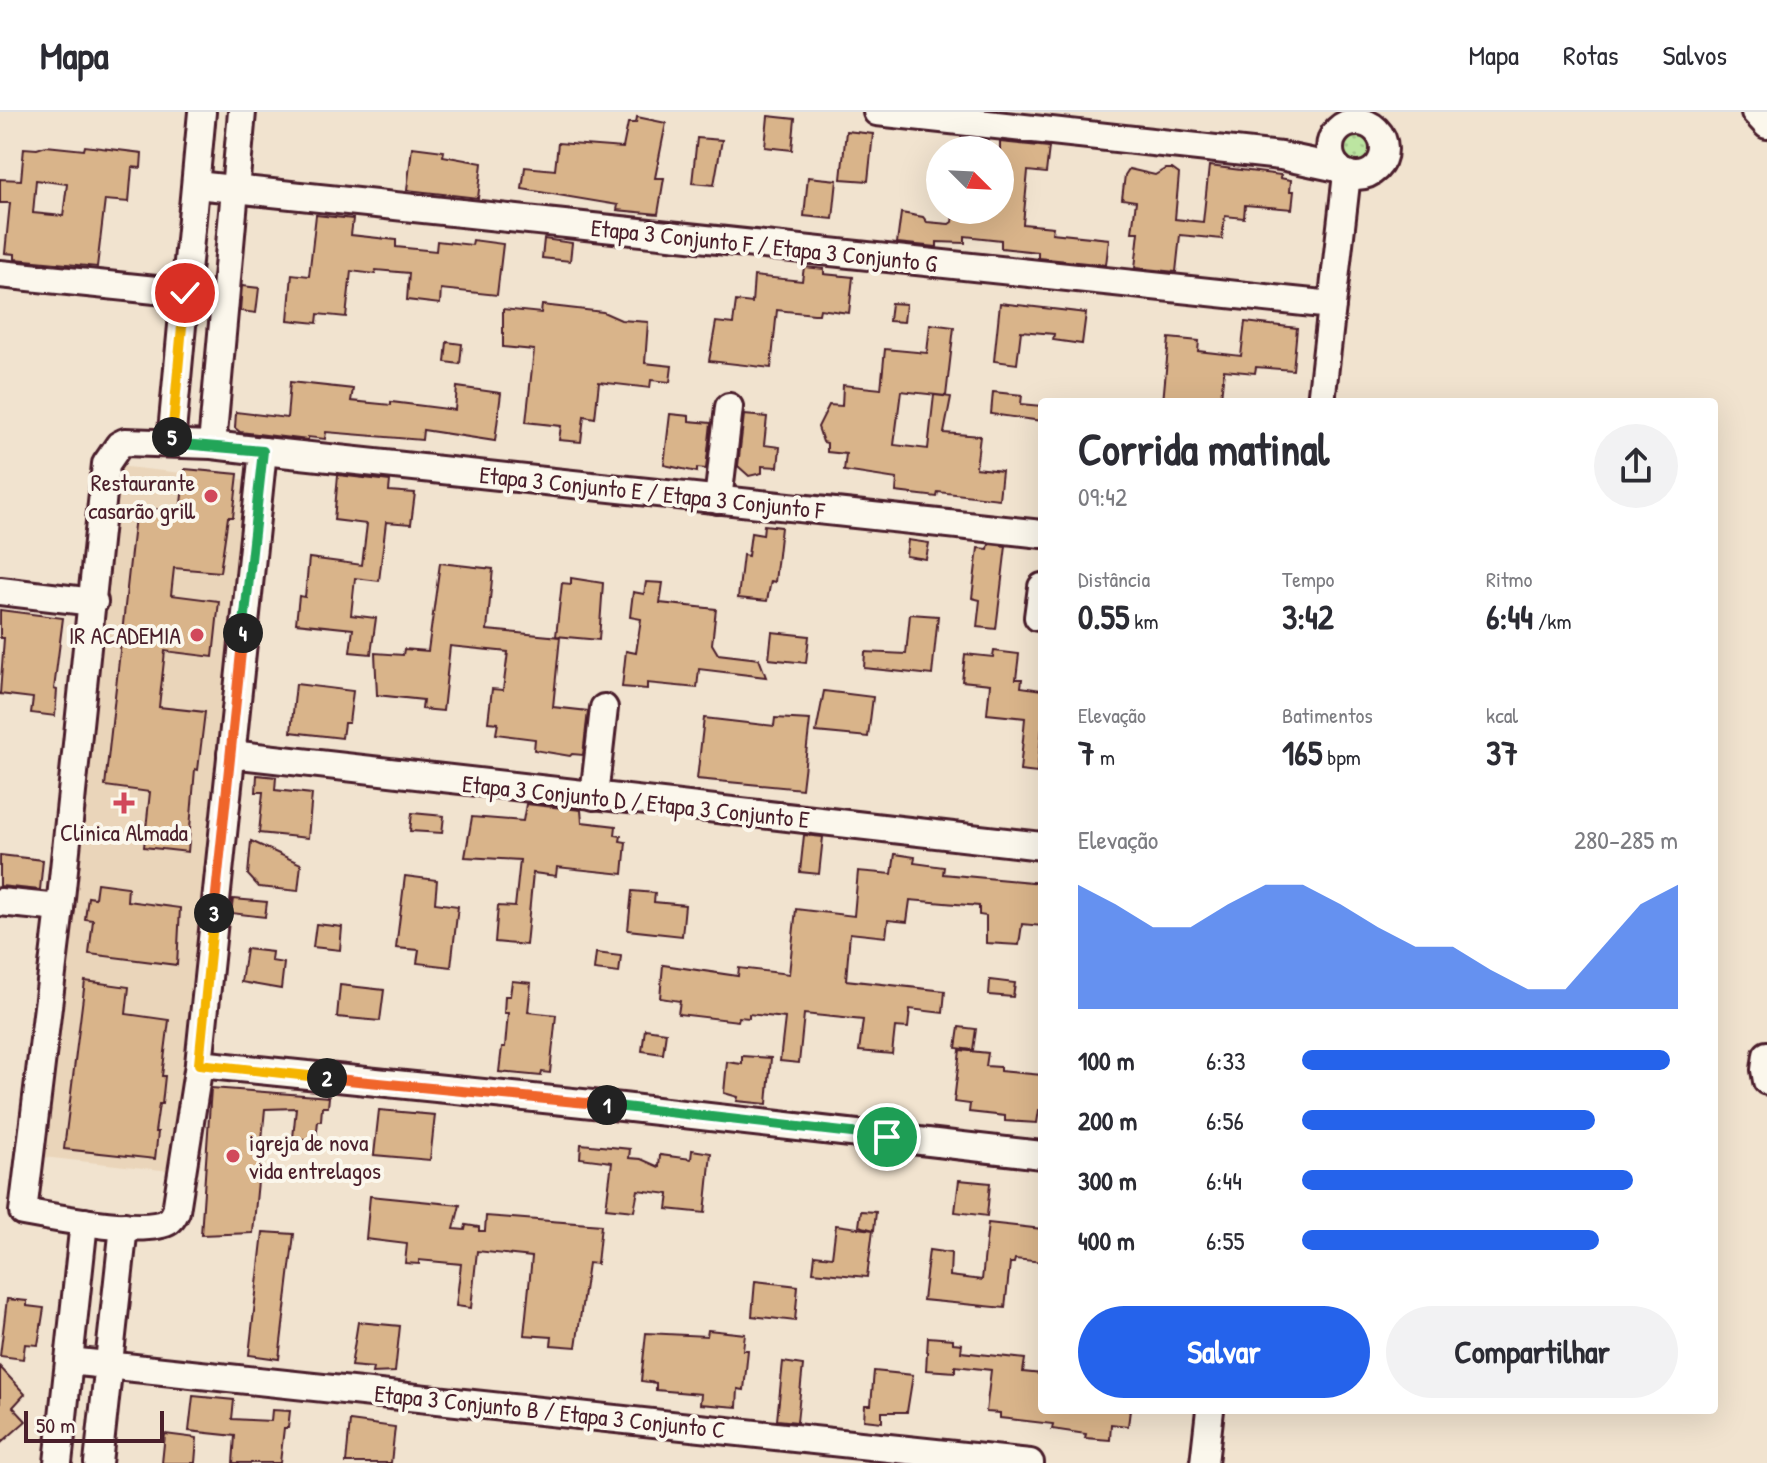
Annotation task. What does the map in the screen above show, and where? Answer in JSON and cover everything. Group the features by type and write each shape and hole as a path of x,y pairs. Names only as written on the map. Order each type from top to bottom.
{"street":[{"path":"171,443 202,112"},
{"path":"212,445 242,112"},
{"path":"877,112 1281,156 1357,176 1368,174 1383,159 1383,138 1376,121 1358,121 1344,124 1281,156"},
{"path":"1755,112 1767,125"},
{"path":"1321,398 1342,171 1332,159 1344,124"},
{"name":"Etapa 3 Conjunto F / Etapa 3 Conjunto G","path":"196,185 1332,305"},
{"path":"0,274 185,293"},
{"path":"718,500 729,407"},
{"name":"Etapa 3 Conjunto E / Etapa 3 Conjunto F","path":"94,602 106,464 119,445 125,442 212,445 1038,534"},
{"path":"0,591 94,602 60,908 12,1211 124,1226 164,1223 174,1215 199,1064 263,451"},
{"path":"594,796 604,708"},
{"name":"Etapa 3 Conjunto D / Etapa 3 Conjunto E","path":"231,754 1038,846"},
{"path":"0,902 60,908"},
{"path":"1767,1055 1767,1081"},
{"path":"199,1064 622,1107 1038,1155"},
{"path":"58,1463 84,1222"},
{"path":"98,1463 124,1226"},
{"name":"Etapa 3 Conjunto B / Etapa 3 Conjunto C","path":"69,1361 1030,1463"},
{"path":"1204,1463 1210,1414"}],"shaded area":[{"path":"117,466 247,480 171,1171 43,1157"}],"green space":[{"path":"1359,125 1374,131 1380,146 1374,161 1359,167 1344,161 1338,146 1344,131"}],"building":[{"path":"768,116 795,119 792,150 765,147"},
{"path":"637,117 666,123 655,178 664,178 658,214 617,210 618,205 522,189 525,167 555,170 558,143 623,148 628,123 636,123"},
{"path":"846,131 873,134 868,181 841,179"},
{"path":"697,138 722,140 714,185 692,183"},
{"path":"1014,143 1049,147 1046,173 1028,171 1023,224 1053,227 1052,233 1109,239 1106,265 1038,258 1038,252 1001,248 1001,240 965,236 965,243 937,242 937,247 897,243 901,213 923,217 926,224 1014,224"},
{"path":"46,146 84,150 85,146 142,153 141,168 132,167 129,202 105,200 97,267 15,259 15,254 5,253 10,203 0,203 0,179 21,180 24,148","holes":["36,180 67,184 63,216 33,213"]},
{"path":"412,147 444,151 443,156 482,163 478,198 407,190"},
{"path":"1209,166 1281,175 1280,178 1291,180 1290,191 1294,191 1292,209 1245,205 1244,218 1225,216 1222,239 1180,235 1176,272 1135,268 1139,232 1132,232 1136,201 1122,199 1125,175 1129,169 1155,175 1172,169 1179,174 1175,219 1203,222"},
{"path":"808,177 837,180 833,219 804,216"},
{"path":"316,215 353,219 351,235 396,240 396,247 436,251 437,241 472,245 473,240 503,244 497,295 441,289 440,304 407,300 409,273 351,271 346,317 318,314 317,323 288,320 292,274 309,276"},
{"path":"544,239 572,243 570,261 542,258"},
{"path":"804,267 824,269 824,274 853,277 849,313 820,309 819,314 777,310 771,368 709,361 716,322 733,324 736,301 752,303 754,276 802,281"},
{"path":"242,286 259,288 256,313 240,311"},
{"path":"891,303 906,304 904,322 889,321"},
{"path":"1000,303 1086,313 1082,344 1053,340 1054,334 1021,331 1017,364 994,361"},
{"path":"542,305 603,312 621,320 648,322 645,363 672,366 670,382 651,380 650,388 599,382 595,418 584,416 581,442 559,440 561,426 526,422 534,350 503,347 503,309 541,313"},
{"path":"1245,322 1297,328 1293,370 1256,367 1255,373 1224,370 1221,398 1163,398 1169,338 1199,341 1198,351 1241,356"},
{"path":"930,324 954,327 946,396 901,391 894,445 928,449 934,395 951,397 944,433 980,436 976,468 1002,471 999,499 938,492 937,497 896,492 897,479 844,471 846,454 827,452 827,443 823,442 818,427 829,405 842,406 843,385 881,389 885,349 927,353"},
{"path":"447,342 462,344 460,364 445,362"},
{"path":"290,382 353,389 351,401 391,405 391,402 455,410 457,387 501,393 495,441 423,430 422,440 326,432 325,439 308,437 308,440 240,432 235,428 236,412 287,418"},
{"path":"993,392 1022,395 1021,404 1038,406 1038,420 991,414"},
{"path":"670,414 689,416 689,421 711,423 706,469 697,468 697,472 664,465"},
{"path":"744,415 767,417 764,445 780,447 778,467 762,466 762,473 749,476 738,466"},
{"path":"185,469 238,474 233,517 228,517 220,572 174,568 171,595 219,601 213,657 165,651 159,707 205,712 198,770 195,769 188,852 144,847 150,792 105,786 136,507 180,512"},
{"path":"338,475 390,481 389,491 415,493 411,524 386,522 379,581 355,578 351,615 376,618 371,654 350,652 353,629 296,623 299,596 305,597 309,558 362,565 367,524 334,520"},
{"path":"764,525 781,527 775,582 771,581 767,601 738,598 743,555 748,556 751,533 763,535"},
{"path":"908,540 929,543 926,559 906,556"},
{"path":"989,544 1006,546 996,629 977,627 980,600 972,598 978,548 988,549"},
{"path":"440,563 493,569 487,630 560,637 553,707 588,711 583,755 534,750 535,739 496,734 498,723 488,722 492,689 503,690 508,652 450,646 443,711 422,709 423,700 377,695 375,653 403,655 404,649 428,651"},
{"path":"571,578 603,583 599,640 556,636 562,583 571,584"},
{"path":"646,582 663,583 660,603 716,609 712,644 718,654 759,659 766,677 699,669 697,688 647,683 647,689 622,687 626,651 636,653 641,619 630,617 633,592 644,594"},
{"path":"0,610 63,618 54,689 57,690 55,716 31,713 33,698 0,694 4,638 0,638"},
{"path":"910,614 938,616 932,675 864,668 865,652 906,654"},
{"path":"772,632 809,636 806,663 769,659"},
{"path":"994,651 1019,654 1016,679 1022,679 1021,687 1038,689 1037,773 1020,771 1025,718 987,714 990,684 962,681 965,654 993,657"},
{"path":"296,684 353,691 349,723 344,723 342,738 291,732"},
{"path":"824,691 873,697 868,737 816,732"},
{"path":"704,718 774,726 775,718 810,720 802,789 697,779"},
{"path":"257,775 276,777 275,790 312,794 308,838 259,833 263,792 256,792"},
{"path":"526,804 581,810 582,822 616,826 615,835 626,842 623,874 557,867 556,876 533,873 526,945 495,942 498,906 515,907 520,860 465,857 472,817 523,821"},
{"path":"412,813 444,816 442,833 410,831"},
{"path":"804,835 823,837 819,874 800,872"},
{"path":"251,841 301,864 298,891 259,887 248,875"},
{"path":"895,854 915,857 914,863 944,867 943,874 1038,883 1038,926 1022,924 1019,945 986,943 986,916 979,915 979,906 910,900 907,922 888,920 886,937 850,933 846,980 945,991 943,1013 910,1009 908,1028 895,1027 892,1054 859,1051 863,1020 804,1014 799,1063 780,1061 785,1018 749,1014 749,1018 739,1017 738,1021 678,1014 680,1001 660,998 663,965 738,976 739,968 789,974 796,909 854,916 858,871 892,874"},
{"path":"0,855 43,860 40,890 0,886"},
{"path":"405,876 437,880 435,903 458,906 451,967 417,963 419,950 396,948"},
{"path":"97,883 128,887 127,901 180,908 177,965 89,954 93,920 85,919 88,897 95,898"},
{"path":"632,891 655,893 654,902 685,905 682,936 628,930"},
{"path":"233,899 267,902 265,917 231,913"},
{"path":"316,924 342,927 340,950 313,947"},
{"path":"246,949 272,952 271,961 284,963 281,989 241,982"},
{"path":"596,953 621,956 619,973 594,970"},
{"path":"990,980 1015,983 1013,997 989,995"},
{"path":"85,981 129,987 126,1014 169,1020 162,1104 159,1104 155,1132 158,1132 155,1159 64,1149"},
{"path":"512,981 531,983 528,1012 556,1015 550,1073 542,1072 541,1076 499,1072 508,1013 504,1013 505,996 510,996"},
{"path":"340,985 384,990 380,1021 337,1017"},
{"path":"959,1027 976,1029 973,1050 956,1048"},
{"path":"645,1029 666,1032 663,1054 642,1051"},
{"path":"960,1050 988,1053 986,1066 1000,1067 1000,1071 1038,1075 1037,1123 1005,1121 1005,1116 969,1112 970,1104 954,1102"},
{"path":"742,1056 771,1058 767,1104 737,1101 738,1097 724,1093 727,1062 742,1064"},
{"name":"igreja de nova vida entrelagos","path":"211,1088 329,1097 328,1107 322,1107 316,1140 293,1138 296,1108 265,1109 253,1233 201,1235"},
{"path":"379,1110 435,1115 430,1160 374,1155"},
{"path":"581,1144 630,1149 629,1158 641,1159 659,1167 660,1155 691,1159 692,1150 711,1153 705,1213 667,1209 669,1194 638,1190 634,1211 606,1208 612,1162 580,1158"},
{"path":"959,1180 990,1183 987,1216 955,1212"},
{"path":"370,1196 460,1205 454,1229 465,1230 466,1225 485,1231 486,1216 601,1225 597,1264 588,1263 576,1347 551,1345 552,1337 524,1335 532,1257 477,1251 471,1308 456,1306 461,1264 419,1260 419,1264 405,1263 407,1244 366,1239"},
{"path":"861,1211 876,1212 874,1230 859,1226"},
{"path":"988,1223 1038,1229 1038,1262 1015,1259 1014,1263 1010,1263 1005,1308 923,1300 929,1250 951,1253 950,1276 982,1280"},
{"path":"836,1225 873,1230 867,1277 813,1272 815,1255 832,1257"},
{"path":"263,1232 294,1234 279,1359 249,1355"},
{"path":"755,1281 798,1286 795,1321 752,1316"},
{"path":"7,1299 27,1301 27,1306 44,1308 38,1345 25,1344 23,1359 0,1356"},
{"path":"358,1322 400,1326 395,1372 372,1373 373,1368 351,1366"},
{"path":"708,1330 745,1334 743,1350 748,1350 744,1390 738,1389 737,1407 700,1404 701,1394 656,1390 656,1383 641,1381 646,1333 707,1336"},
{"path":"928,1337 953,1339 953,1343 962,1344 961,1352 1025,1359 1023,1372 1038,1374 1038,1414 1130,1414 1128,1426 1111,1424 1110,1440 1085,1438 1086,1434 1052,1429 1053,1424 1000,1418 1000,1413 986,1412 991,1370 955,1366 955,1372 926,1370"},
{"path":"783,1362 803,1365 797,1422 777,1420"},
{"path":"0,1367 25,1394 13,1407 26,1421 0,1444"},
{"path":"874,1371 913,1375 907,1412 882,1412 882,1422 864,1420 865,1405 871,1405"},
{"path":"193,1396 234,1400 232,1419 271,1421 272,1410 290,1411 288,1428 284,1428 280,1463 233,1463 235,1436 189,1431"},
{"path":"350,1421 395,1427 391,1463 346,1463"},
{"path":"165,1434 197,1438 195,1463 162,1463"}],"place":[{"name":"Restaurante casarão grill","path":"211,496"},
{"name":"IR ACADEMIA","path":"197,635"},
{"name":"Clinica Almada","path":"124,803"},
{"name":"igreja de nova vida entrelagos","path":"233,1156"}],"route":[{"path":"185,293 171,443 263,451 199,1064 887,1137"}]}
